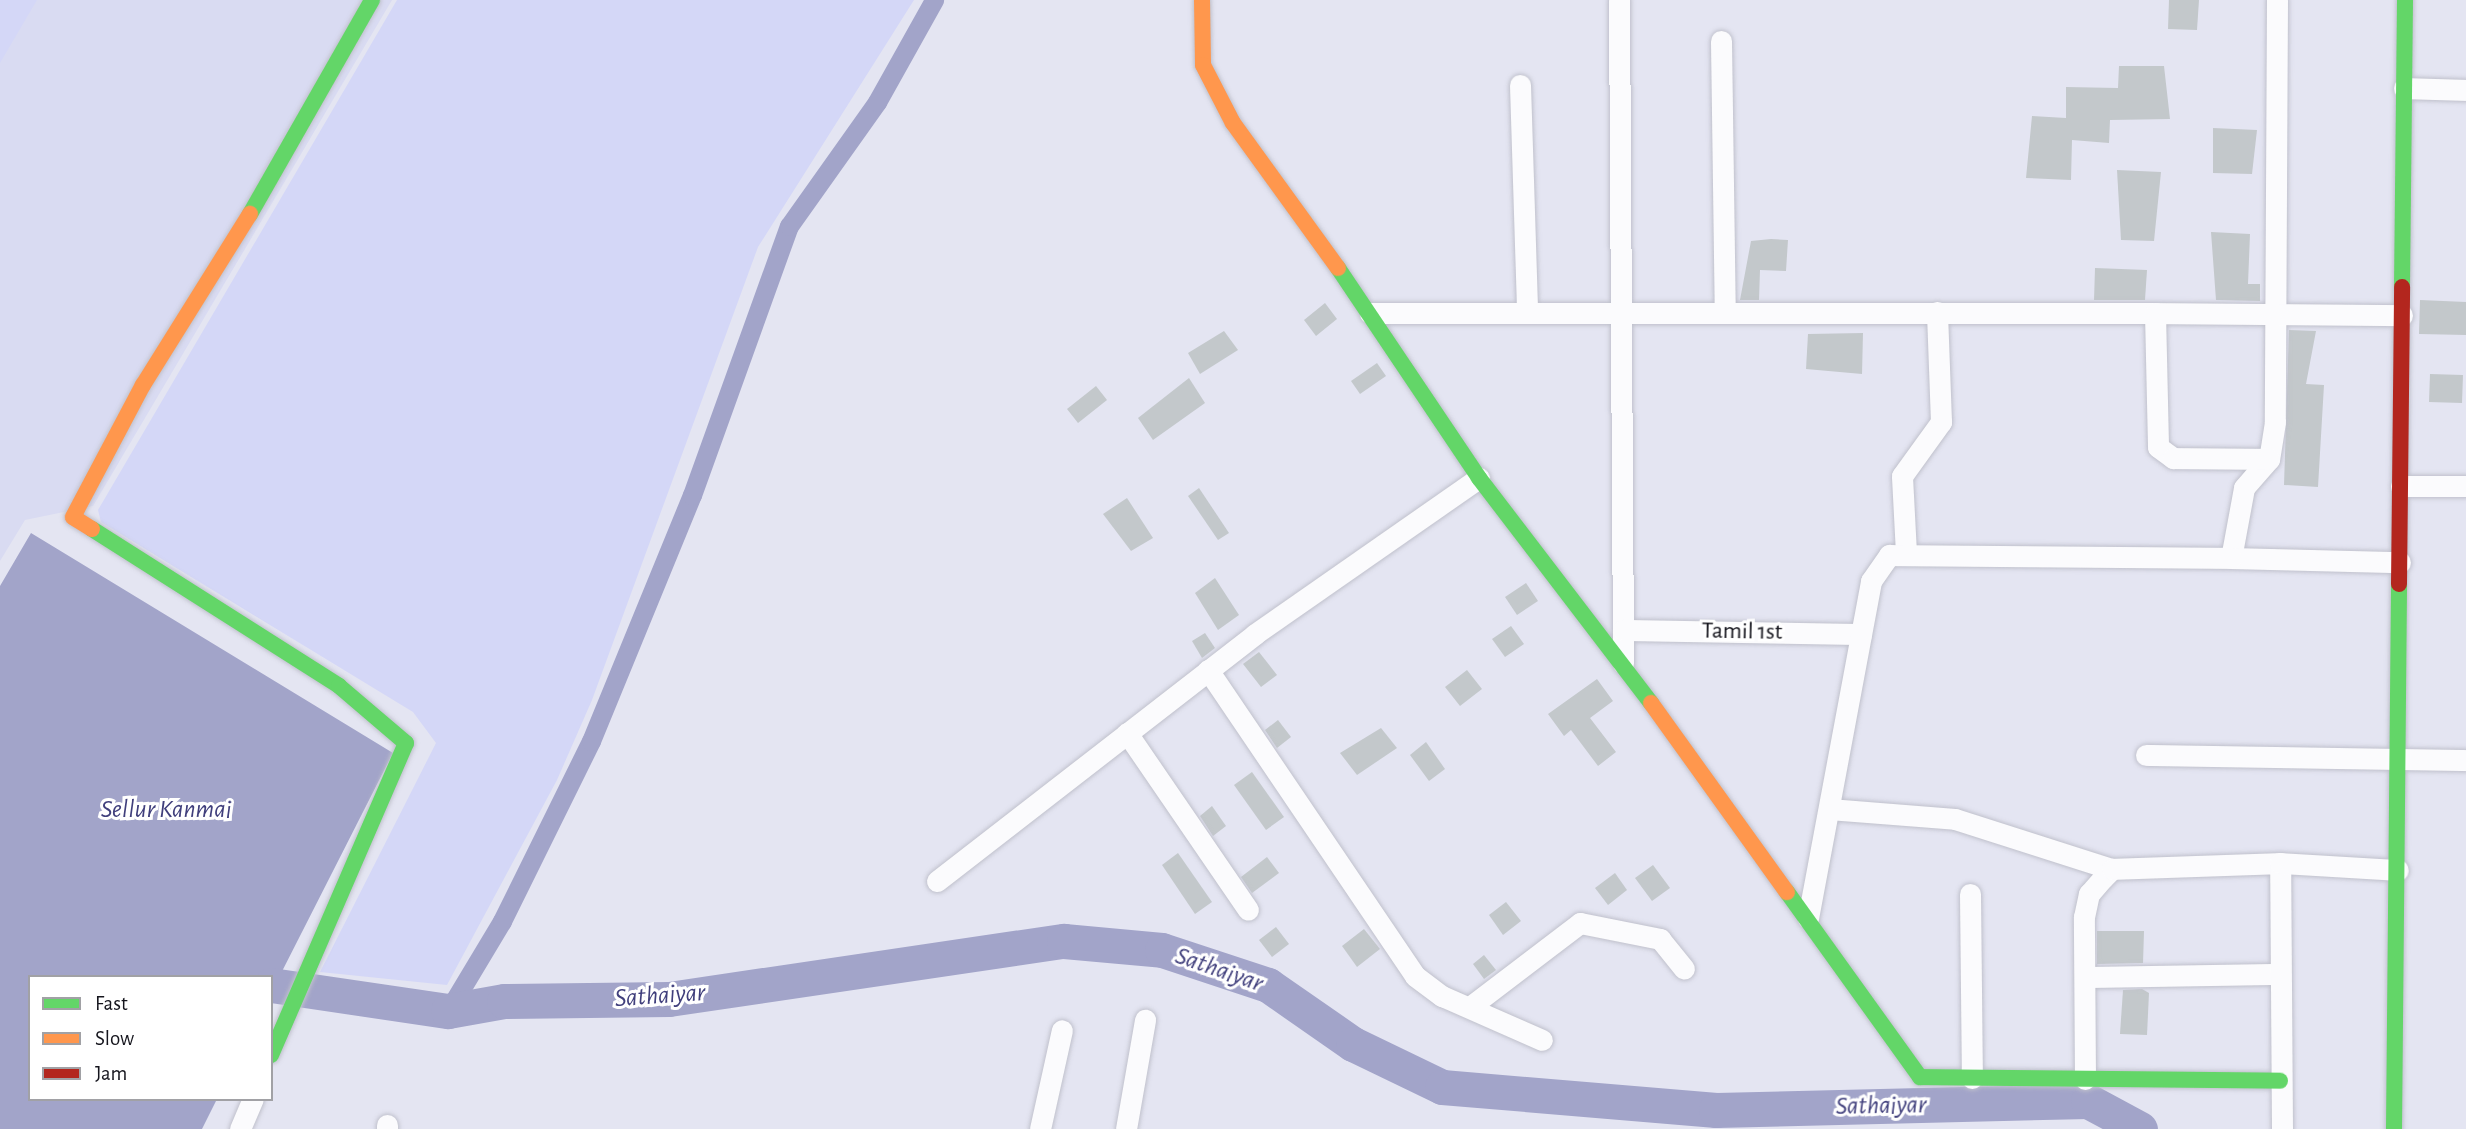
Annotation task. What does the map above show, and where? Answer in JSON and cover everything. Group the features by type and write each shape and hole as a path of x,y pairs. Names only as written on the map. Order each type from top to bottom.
{"street":[{"path":"273,1050 406,743 339,686 73,517 143,385 268,186 372,0"},
{"path":"1202,0 1203,65 1233,123 1370,313 1479,478 1623,663 1920,1077 2280,1081"},
{"path":"1619,0 1624,310 1623,663"},
{"path":"2231,558 2248,476 2269,459 2276,313 2277,0"},
{"path":"2394,1129 2405,0"},
{"path":"1721,41 1725,311"},
{"path":"1520,85 1527,311"},
{"path":"2404,88 2466,90"},
{"path":"1370,313 1624,310 2402,315"},
{"path":"1906,552 1902,476 1941,422 1937,312"},
{"path":"2155,313 2158,447 2173,457 2269,459"},
{"path":"937,881 1208,670 1479,478"},
{"path":"2401,486 2466,486"},
{"path":"1808,918 1861,634 1878,565 1906,552 2400,562"},
{"name":"Tamil 1st","path":"1623,631 1861,634"},
{"path":"1208,670 1415,976 1429,989 1542,1040"},
{"path":"1127,733 1248,909"},
{"path":"2146,755 2466,760"},
{"path":"1829,809 1955,819 2112,869 2280,863 2398,870"},
{"path":"2280,863 2277,974 2282,1129"},
{"path":"2085,1079 2085,977 2089,894 2112,869"},
{"path":"1970,894 1972,1078"},
{"path":"1471,1006 1580,923 1660,939 1685,968"},
{"path":"2085,977 2277,974"},
{"path":"1126,1129 1145,1020"},
{"path":"1040,1129 1062,1030"},
{"path":"240,1129 252,1101"}],"shaded area":[{"path":"0,0 392,0 93,506 25,520 0,561"},
{"path":"0,0 37,0 0,63"},
{"path":"397,0 914,0 758,247 592,700 557,780 447,985 320,972 436,743 413,712 101,522 98,510"}],"water":[{"name":"Sellur Kanmai","path":"31,533 393,753 273,989 273,975 28,975 28,1101 216,1101 202,1129 0,1129 0,586"}],"building":[{"path":"2169,0 2199,0 2197,30 2168,29"},
{"path":"2119,66 2164,66 2170,119 2110,120 2109,143 2072,140 2071,180 2026,178 2032,116 2066,118 2066,87 2118,88"},
{"path":"2213,128 2257,130 2252,174 2213,173"},
{"path":"2117,170 2161,172 2154,241 2121,240"},
{"path":"2211,232 2250,234 2248,284 2260,284 2260,301 2216,300"},
{"path":"1788,240 1786,271 1760,270 1759,300 1740,300 1751,241"},
{"path":"2095,268 2147,270 2145,300 2094,300"},
{"path":"2420,300 2466,302 2466,335 2419,334"},
{"path":"1325,303 1337,319 1316,336 1304,320"},
{"path":"2289,330 2316,331 2306,384 2324,385 2318,487 2284,485"},
{"path":"1224,331 1238,350 1200,374 1188,353"},
{"path":"1863,333 1862,374 1806,369 1808,334"},
{"path":"1377,363 1386,376 1360,394 1351,381"},
{"path":"2430,374 2463,375 2462,403 2429,402"},
{"path":"1189,378 1205,403 1153,440 1138,418"},
{"path":"1096,386 1107,400 1078,423 1067,409"},
{"path":"1199,488 1229,533 1218,540 1188,496"},
{"path":"1127,498 1153,538 1131,551 1103,514"},
{"path":"1215,578 1239,615 1218,630 1195,593"},
{"path":"1526,583 1538,601 1517,615 1505,597"},
{"path":"1511,626 1524,644 1505,657 1492,639"},
{"path":"1205,633 1215,648 1202,658 1192,641"},
{"path":"1259,652 1277,675 1261,687 1243,664"},
{"path":"1467,670 1482,689 1460,706 1445,687"},
{"path":"1597,679 1613,701 1590,718 1616,752 1598,766 1571,730 1564,736 1548,714"},
{"path":"1278,720 1291,737 1277,748 1265,730"},
{"path":"1381,728 1397,748 1357,775 1340,753"},
{"path":"1426,742 1445,769 1429,781 1410,755"},
{"path":"1252,772 1284,817 1266,830 1234,785"},
{"path":"1212,806 1226,826 1213,836 1200,816"},
{"path":"1178,853 1212,902 1195,914 1162,865"},
{"path":"1267,857 1279,873 1252,893 1241,877"},
{"path":"1653,865 1670,888 1652,901 1635,878"},
{"path":"1615,873 1627,890 1608,905 1595,888"},
{"path":"1506,902 1521,921 1503,935 1489,915"},
{"path":"1276,927 1289,944 1272,957 1259,940"},
{"path":"1364,929 1380,949 1357,967 1342,946"},
{"path":"2097,931 2144,931 2143,963 2097,964"},
{"path":"1484,955 1496,970 1484,979 1473,964"},
{"path":"2142,989 2149,993 2147,1035 2120,1034 2123,990"}],"waterway":[{"path":"448,1011 502,921 591,741 692,495 789,226 877,102 934,0"},
{"name":"Sathaiyar","path":"273,985 448,1011 504,1001 669,999 1064,941 1162,950 1268,985 1353,1044 1442,1087 1716,1110 2088,1101 2140,1129"}],"traffic: fast":[{"path":"250,214 372,0"},
{"path":"2402,287 2405,0"},
{"path":"1338,268 1479,478 1651,703"},
{"path":"92,529 339,686 406,743 273,1050"},
{"path":"2394,1129 2399,584"},
{"path":"1787,892 1920,1077 2280,1081"}],"traffic: slow":[{"path":"1202,0 1203,65 1233,123 1338,268"},
{"path":"92,529 73,517 143,385 250,214"},
{"path":"1651,703 1787,892"}],"traffic: jam":[{"path":"2399,584 2402,287"}]}
